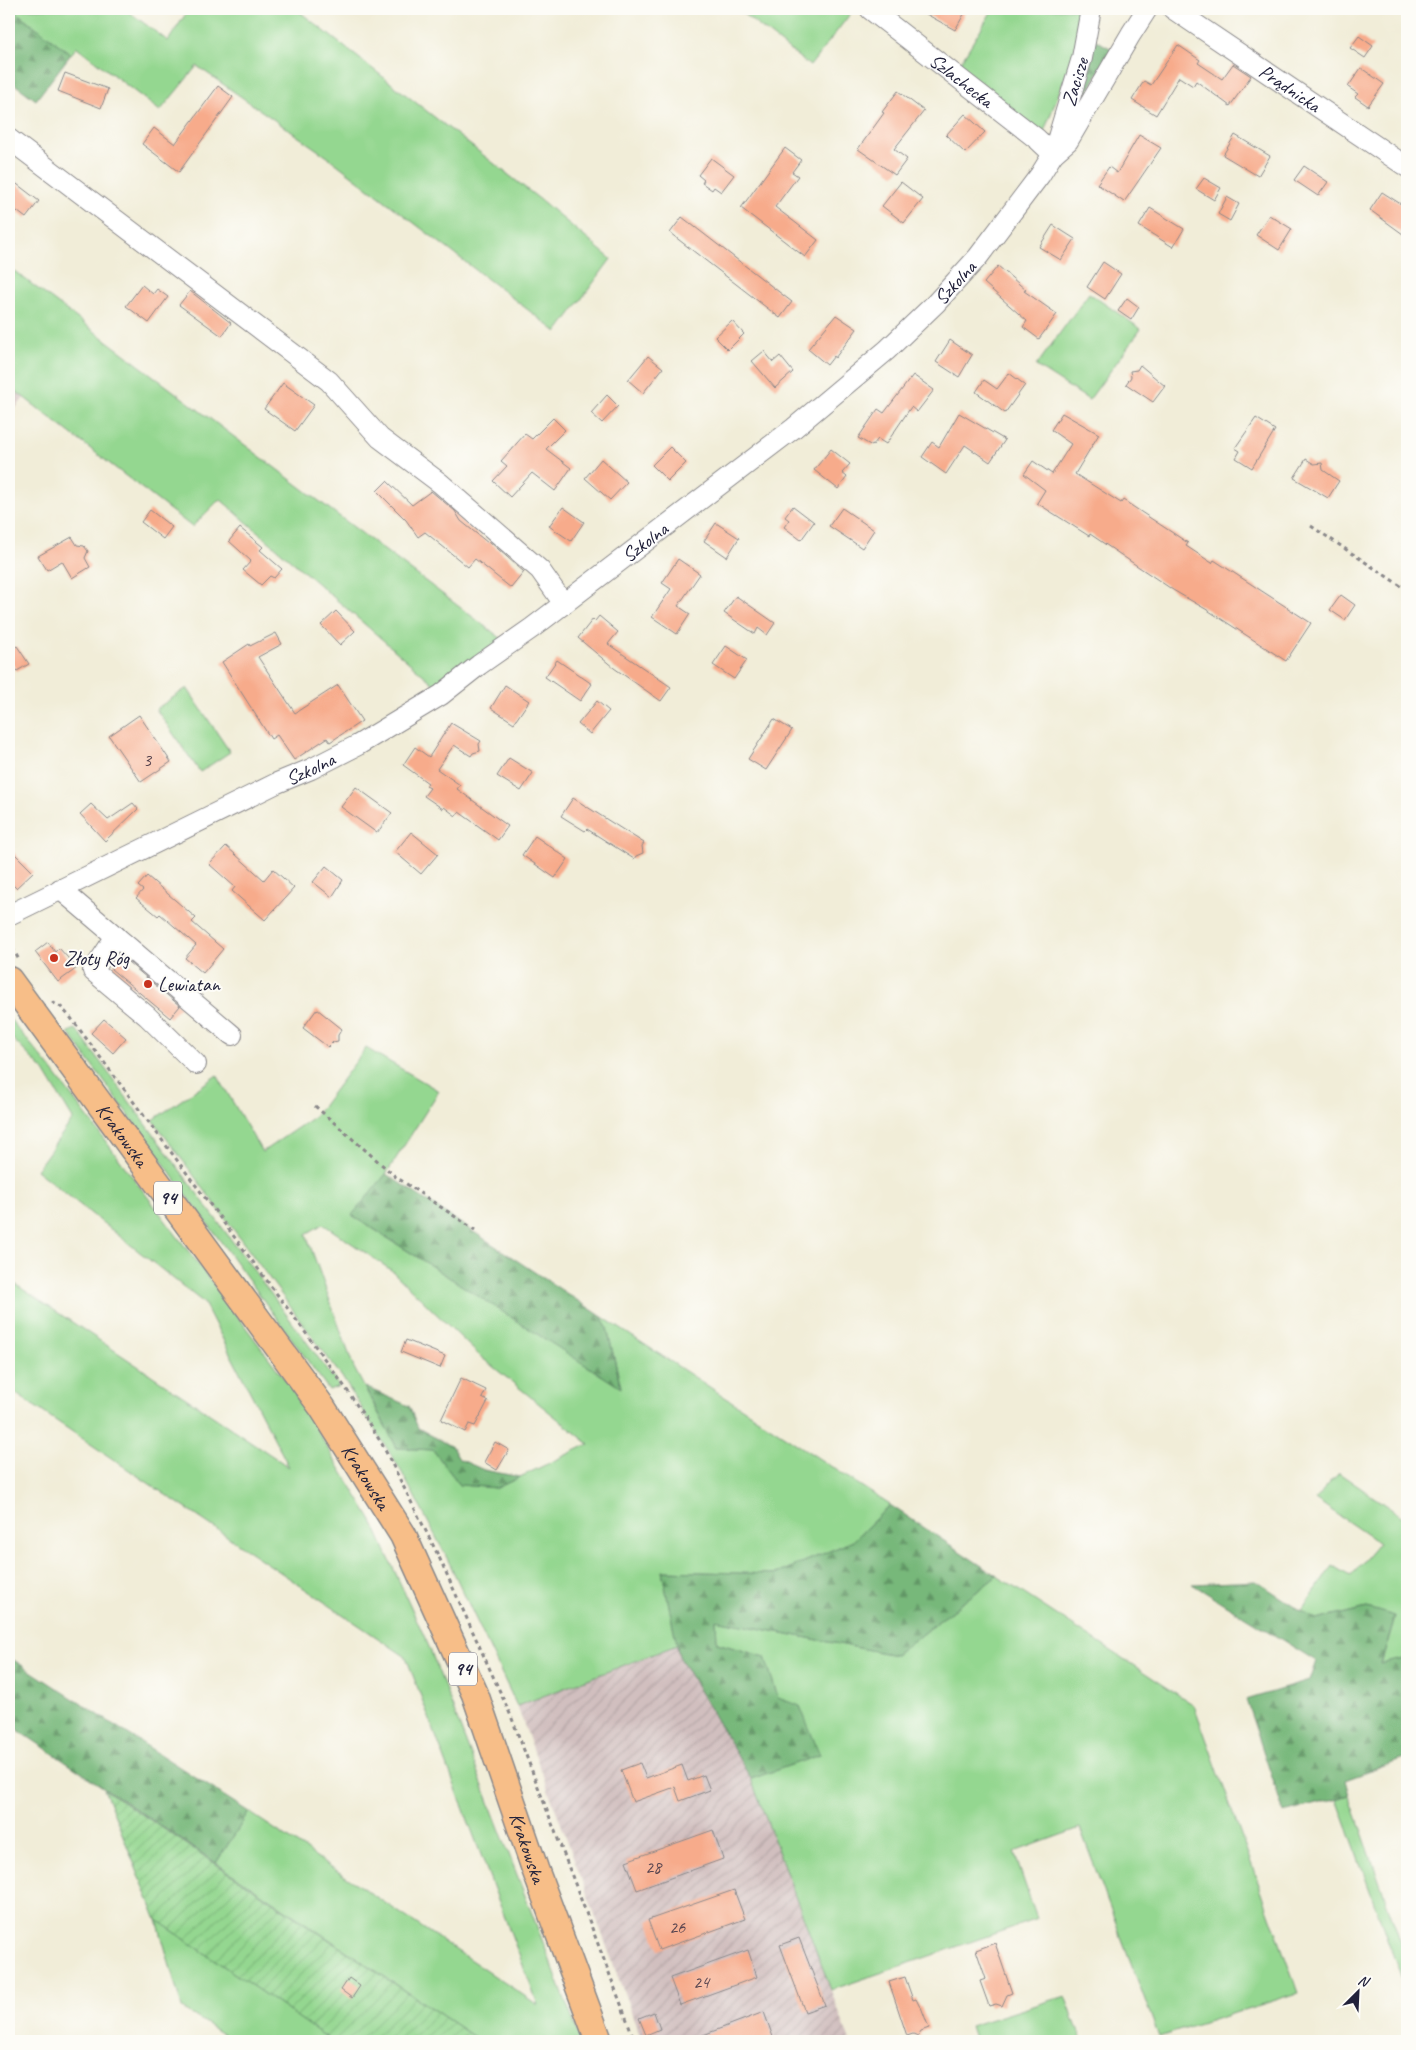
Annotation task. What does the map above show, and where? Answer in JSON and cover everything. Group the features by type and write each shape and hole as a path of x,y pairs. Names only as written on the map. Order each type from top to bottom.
{"main road":[{"name":"Krakowska","path":"9,980 317,1399 403,1535 475,1694 535,1869 599,2041"}],"street":[{"name":"Szlachecka","path":"870,9 1037,139 1053,154"},
{"name":"Zacisze","path":"1053,154 1082,58 1090,9"},
{"name":"Szkolna","path":"9,915 277,783 311,769 358,745 441,695 564,604 794,428 887,350 936,303 978,257 1040,175 1053,154 1068,140 1148,9"},
{"name":"Prądnicka","path":"1173,9 1407,167"},
{"path":"9,139 329,381 380,438 440,484 540,570 564,604"},
{"path":"60,889 232,1035"},
{"path":"116,936 93,971 147,1016 196,1064"}],"path":[{"path":"1311,526 1407,590"},
{"path":"61,1007 71,1018"},
{"path":"315,1106 396,1177 475,1230"}],"shaded area":[{"path":"9,386 24,398 9,416"},
{"path":"677,1645 679,1656 751,1779 850,2041 642,2041 517,1706"}],"green space":[{"path":"9,9 12,9 71,54 36,100 9,80"},
{"path":"12,9 125,9 168,41 189,9 296,9 542,201 611,259 557,332 329,158 197,66 160,111 77,47 71,54"},
{"path":"737,9 854,9 810,66"},
{"path":"993,9 1084,9 1073,57 1043,134 957,68"},
{"path":"1092,38 1112,49 1069,124"},
{"path":"9,267 502,639 436,686 220,499 192,527 9,386"},
{"path":"1089,293 1141,329 1089,400 1036,366"},
{"path":"187,688 230,752 200,772 156,709"},
{"path":"9,1018 49,1066 290,1386 372,1521 430,1649 581,2041 480,2041 216,1863 249,1812 538,2005 406,1657 9,1389 9,1280 289,1467 204,1303 36,1170 73,1119 44,1071 9,1035"},
{"path":"76,1029 339,1386 329,1390 68,1032"},
{"path":"366,1048 439,1091 386,1174 353,1216 621,1387 607,1328 601,1316 890,1505 853,1541 776,1574 662,1571 677,1645 517,1706 445,1554 400,1469 342,1377 153,1120 217,1075 262,1152 315,1116","holes":["323,1224 391,1270 481,1357 589,1444 497,1488 460,1485 433,1450 397,1448 354,1368 306,1234"]},
{"path":"386,1174 601,1316 607,1328 621,1388 352,1215"},
{"path":"365,1387 409,1406 418,1428 452,1447 459,1459 484,1470 520,1477 497,1488 460,1485 433,1450 397,1448"},
{"path":"1339,1473 1407,1520 1407,1658 1381,1665 1395,1617 1367,1608 1316,1620 1301,1612 1332,1565 1351,1576 1379,1543 1315,1499"},
{"path":"890,1505 997,1576 895,1655 716,1620 717,1643 765,1657 778,1698 800,1706 820,1755 751,1779 679,1656 662,1571 776,1574 853,1541"},
{"path":"997,1576 1194,1705 1298,1993 1159,2037 1080,1828 1014,1852 1037,1919 831,1990 751,1779 820,1754 778,1698 765,1657 717,1643 716,1620 895,1655"},
{"path":"1256,1581 1316,1620 1367,1608 1395,1616 1381,1664 1407,1658 1407,1758 1345,1780 1349,1795 1284,1813 1246,1700 1309,1681 1316,1661 1192,1584"},
{"path":"9,1657 249,1812 216,1863 9,1724"},
{"path":"104,1789 480,2041 332,2041 157,1920"},
{"path":"1349,1795 1407,1960 1407,1994 1337,1799"},
{"path":"157,1920 332,2041 233,2041 182,2008"},
{"path":"1065,1996 1082,2041 975,2041 970,2026"}],"building":[{"path":"917,9 967,9 955,30"},
{"path":"1359,36 1373,46 1365,58 1350,48"},
{"path":"1178,45 1200,60 1198,63 1222,79 1233,64 1251,76 1230,106 1196,81 1193,86 1179,77 1156,115 1132,100 1144,81 1151,85"},
{"path":"1361,68 1384,84 1368,106 1355,97 1358,94 1348,87"},
{"path":"65,73 108,89 101,108 58,91"},
{"path":"218,86 233,97 179,172 142,144 154,128 175,144"},
{"path":"898,91 924,111 894,149 907,159 895,175 858,149"},
{"path":"965,114 985,132 965,153 946,135"},
{"path":"1139,135 1161,148 1124,202 1097,184 1109,167 1117,173"},
{"path":"1235,135 1270,156 1258,176 1223,155"},
{"path":"785,148 801,160 792,172 798,176 775,207 818,240 805,257 741,208"},
{"path":"711,158 734,175 721,192 714,187 712,190 702,183 704,180 698,175"},
{"path":"1304,166 1328,182 1318,196 1294,180"},
{"path":"9,178 39,201 26,218 9,205"},
{"path":"1204,178 1221,188 1214,200 1196,189"},
{"path":"901,182 923,199 904,223 882,206"},
{"path":"1382,192 1407,208 1407,237 1370,210"},
{"path":"1227,197 1239,204 1230,221 1218,214"},
{"path":"1150,208 1184,229 1173,247 1139,226"},
{"path":"1269,215 1292,229 1279,250 1256,235"},
{"path":"682,217 792,302 780,318 670,233"},
{"path":"1053,225 1075,239 1061,260 1039,247"},
{"path":"1103,262 1121,274 1105,299 1087,287"},
{"path":"998,266 1026,290 1024,291 1057,314 1039,339 1023,327 1027,321 984,283"},
{"path":"142,285 153,294 157,289 168,297 149,323 126,306"},
{"path":"190,291 231,323 222,336 179,305"},
{"path":"1127,298 1139,307 1131,320 1118,311"},
{"path":"836,315 857,329 835,358 834,356 827,365 808,349"},
{"path":"732,321 744,334 728,350 715,337"},
{"path":"950,340 972,355 959,377 936,362"},
{"path":"764,351 773,362 780,356 793,372 775,388 752,361"},
{"path":"648,356 663,368 643,393 628,380"},
{"path":"1140,365 1165,386 1153,402 1126,384 1131,377 1130,371 1137,370"},
{"path":"1009,373 1025,385 1005,413 976,392 984,380 997,389"},
{"path":"913,375 934,390 917,412 911,407 886,444 878,439 872,446 858,438 878,409 884,413"},
{"path":"283,383 314,405 295,431 264,409"},
{"path":"607,395 618,406 602,423 591,413"},
{"path":"959,413 1005,440 990,462 965,445 946,474 922,457 932,442 939,447"},
{"path":"1062,413 1099,434 1075,474 1121,503 1123,500 1188,543 1186,546 1212,563 1214,560 1311,623 1286,661 1173,590 1090,534 1089,536 1037,503 1045,490 1024,474 1033,461 1052,474 1071,444 1051,430"},
{"path":"553,418 565,430 546,449 571,468 555,491 532,473 510,497 493,481 507,466 501,461 525,434 532,439"},
{"path":"1256,418 1275,430 1252,468 1236,458 1240,451 1235,448"},
{"path":"670,447 686,463 668,481 652,465"},
{"path":"831,449 850,464 842,473 847,477 838,489 814,470"},
{"path":"601,459 627,482 610,500 585,478"},
{"path":"1306,459 1314,464 1322,463 1323,470 1339,481 1328,498 1294,478"},
{"path":"387,481 412,505 431,491 455,511 461,521 488,543 489,541 524,572 511,588 475,559 468,567 425,532 418,537 406,520 377,491"},
{"path":"793,506 814,522 801,540 784,527 789,520 785,517"},
{"path":"563,507 584,522 571,541 549,526"},
{"path":"842,508 874,530 862,548 829,526"},
{"path":"150,510 172,527 163,539 141,522"},
{"path":"716,523 739,538 727,557 704,541"},
{"path":"240,528 263,547 260,550 282,569 274,578 270,576 261,585 243,570 251,561 229,541"},
{"path":"72,537 77,545 84,546 88,551 85,558 90,567 72,578 62,561 47,570 38,556"},
{"path":"678,559 700,574 678,606 690,614 677,634 652,617 671,589 662,583"},
{"path":"1341,595 1355,605 1345,620 1330,610"},
{"path":"736,596 775,623 767,635 758,628 755,634 724,613"},
{"path":"336,611 355,631 340,645 321,625"},
{"path":"599,616 618,632 608,644 671,687 661,701 614,668 578,638 593,619 595,621"},
{"path":"276,633 282,644 258,657 295,713 338,685 362,721 330,742 327,738 294,760 277,735 271,739 222,662 249,644 250,646"},
{"path":"17,646 29,664 17,671 9,658 9,651"},
{"path":"726,646 747,660 734,679 713,665"},
{"path":"557,660 592,684 580,701 545,677"},
{"path":"505,685 529,701 514,723 491,708"},
{"path":"597,701 609,711 590,734 578,724"},
{"path":"139,715 171,762 141,782 109,736"},
{"path":"774,719 792,730 766,770 748,759"},
{"path":"451,723 481,741 479,744 480,751 473,753 471,756 454,745 437,769 460,785 457,789 508,826 498,840 459,812 456,816 424,796 430,788 426,786 428,783 403,765 415,747 429,757"},
{"path":"509,758 533,773 521,791 497,776"},
{"path":"356,787 392,813 377,833 341,807"},
{"path":"573,798 644,843 642,846 643,853 634,859 587,829 585,831 561,816"},
{"path":"133,803 138,809 105,841 80,814 91,804 108,820"},
{"path":"411,832 438,854 421,874 395,852"},
{"path":"535,836 568,859 555,878 522,855"},
{"path":"226,846 264,880 273,869 294,888 265,920 232,891 235,887 209,864"},
{"path":"9,848 33,872 16,888 9,881"},
{"path":"326,866 343,880 332,897 313,882"},
{"path":"147,876 196,918 192,922 223,949 203,973 185,958 196,945 160,914 158,916 136,898 143,890 138,886"},
{"name":"Złoty Róg","path":"48,942 55,952 59,948 77,968 58,982 35,952"},
{"name":"Lewiatan","path":"121,956 180,1006 170,1018 111,969"},
{"path":"317,1009 342,1029 338,1035 338,1041 333,1042 328,1047 303,1028"},
{"path":"104,1019 126,1038 113,1053 91,1033"},
{"path":"406,1340 445,1356 440,1368 401,1352"},
{"path":"461,1378 486,1390 482,1398 488,1401 475,1426 469,1424 465,1432 441,1420"},
{"path":"495,1442 509,1450 497,1470 484,1462"},
{"path":"640,1763 646,1778 682,1765 688,1781 704,1775 710,1790 680,1801 675,1787 633,1802 621,1770"},
{"path":"713,1830 723,1859 637,1890 626,1861"},
{"path":"734,1890 745,1919 659,1950 648,1920"},
{"path":"799,1938 825,2005 805,2012 780,1945"},
{"path":"995,1943 1012,1993 1007,1995 1002,2006 996,2004 989,2006 980,1981 986,1979 976,1950"},
{"path":"748,1950 757,1977 680,2005 670,1978"},
{"path":"905,1977 913,2000 916,1999 921,2007 929,2028 921,2031 918,2036 913,2034 907,2036 889,1982"},
{"path":"349,1978 360,1986 352,1998 341,1990"},
{"path":"654,2012 660,2029 646,2035 639,2018"},
{"path":"764,2012 773,2037 760,2041 690,2041 690,2040"}],"place":[{"name":"Złoty Róg","path":"54,958"},
{"name":"Lewiatan","path":"148,984"}]}
